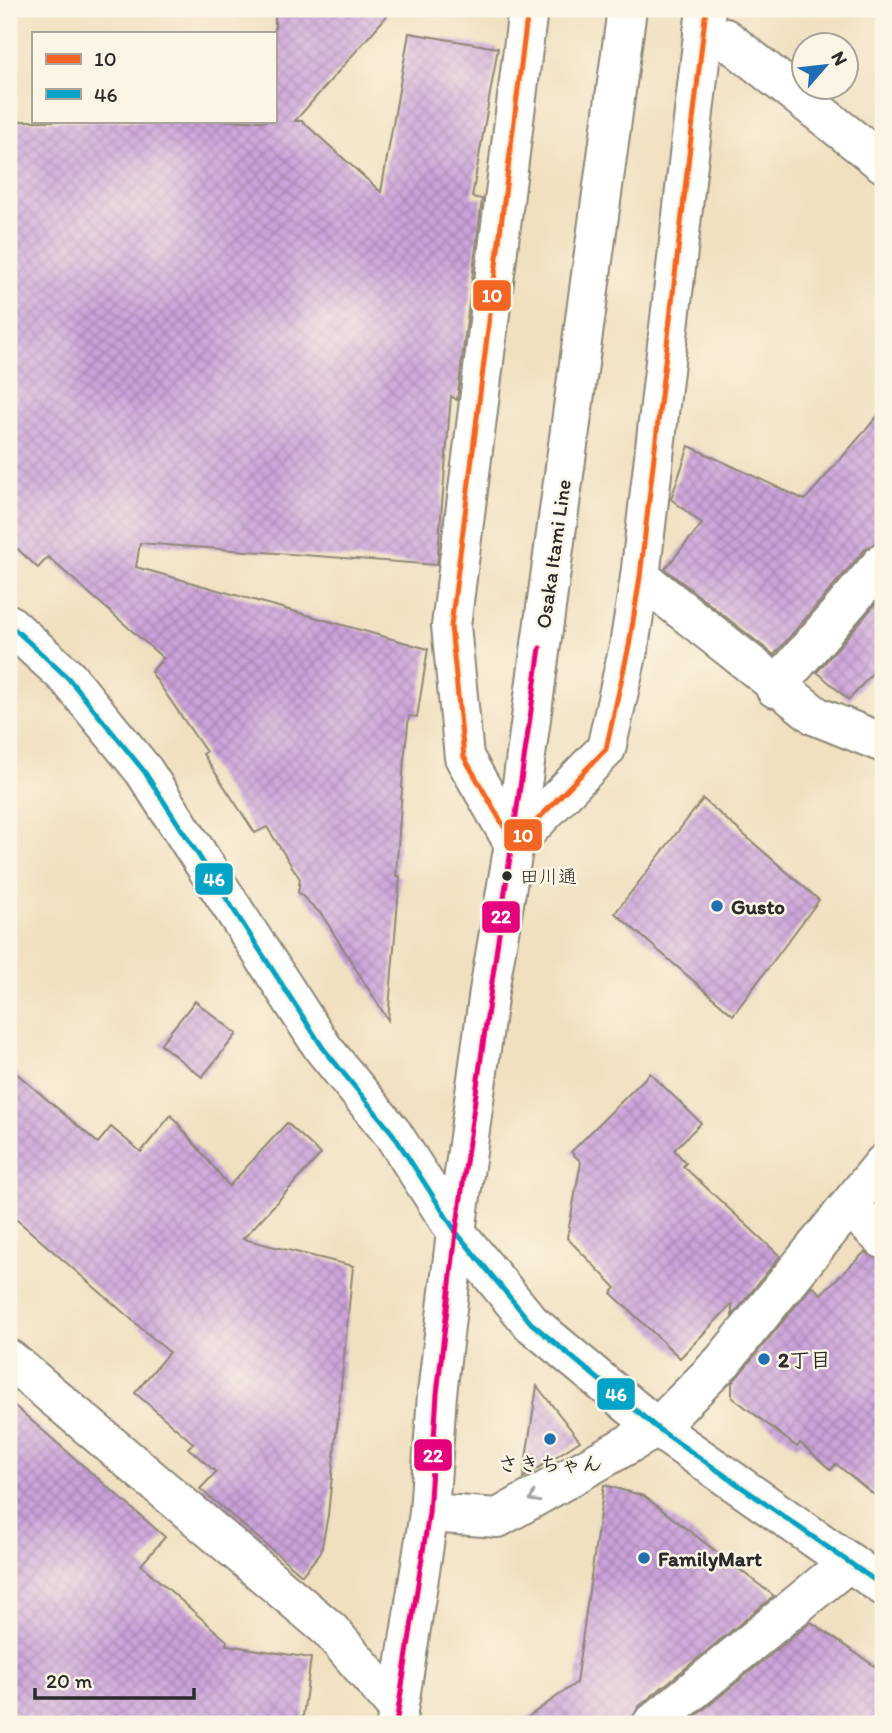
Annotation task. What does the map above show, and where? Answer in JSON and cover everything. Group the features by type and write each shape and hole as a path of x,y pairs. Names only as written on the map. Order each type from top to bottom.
{"street":[{"path":"528,9 451,626 464,757 514,844 606,749 629,646 640,577 704,20"},
{"name":"Osaka Itami Line","path":"397,1717 429,1513 437,1394 456,1232 514,844 627,9"},
{"path":"704,20 883,163"},
{"path":"775,688 883,562"},
{"path":"640,577 775,688 816,716 883,743"},
{"path":"9,624 68,678 144,771 323,1048 393,1134 456,1232 531,1323 657,1428 883,1586"},
{"path":"429,1513 498,1518 657,1428 723,1361 883,1164"},
{"path":"849,1206 883,1239"},
{"path":"9,1359 330,1630 397,1717"},
{"path":"652,1724 849,1562"}],"building":[{"path":"275,9 393,9 295,121 302,121 381,192 409,33 498,48 472,197 482,199 457,400 451,396 437,565 140,543 136,567 428,649 417,717 409,716 404,760 396,876 400,876 388,1020 322,915 298,892 300,879 267,827 255,833 203,754 206,752 151,672 163,658 48,557 38,568 9,541 9,121 276,122"},
{"path":"883,410 883,541 866,548 774,655 665,569 702,524 671,499 689,446 805,500"},
{"path":"883,595 883,661 849,700 817,672"},
{"name":"Gusto","path":"703,799 819,900 733,1015 615,913"},
{"path":"195,1001 237,1034 202,1077 160,1044"},
{"path":"9,1067 98,1143 111,1127 141,1152 171,1115 229,1186 287,1123 321,1154 243,1239 353,1266 328,1515 321,1552 302,1575 200,1489 216,1472 188,1448 193,1443 135,1393 169,1352 9,1213"},
{"path":"650,1073 701,1123 674,1150 686,1163 683,1166 780,1256 732,1316 732,1304 680,1358 611,1293 616,1288 567,1238 581,1162 571,1152"},
{"path":"865,1252 883,1260 883,1502 836,1464 831,1470 800,1443 797,1447 732,1397 732,1383 812,1286 821,1294"},
{"path":"537,1386 580,1441 523,1478"},
{"path":"9,1401 165,1537 141,1565 227,1641 226,1645 311,1658 302,1724 9,1724"},
{"path":"604,1485 644,1496 774,1596 638,1707 631,1724 518,1724 576,1683"},
{"path":"811,1622 883,1672 883,1724 686,1724"}],"transit line":[{"name":"10","path":"528,9 451,626 464,757 514,844 606,749 629,646 640,577 706,9"},
{"name":"46","path":"9,624 68,678 144,771 323,1048 393,1134 456,1232 531,1323 657,1428 883,1586"},
{"name":"22","path":"396,1724 429,1513 437,1394 456,1232 540,648"}],"place":[{"name":"田川通","path":"507,876"},
{"name":"Gusto","path":"717,906"},
{"name":"2丁目","path":"764,1359"},
{"name":"さきちゃん","path":"550,1439"},
{"name":"FamilyMart","path":"644,1558"}]}
